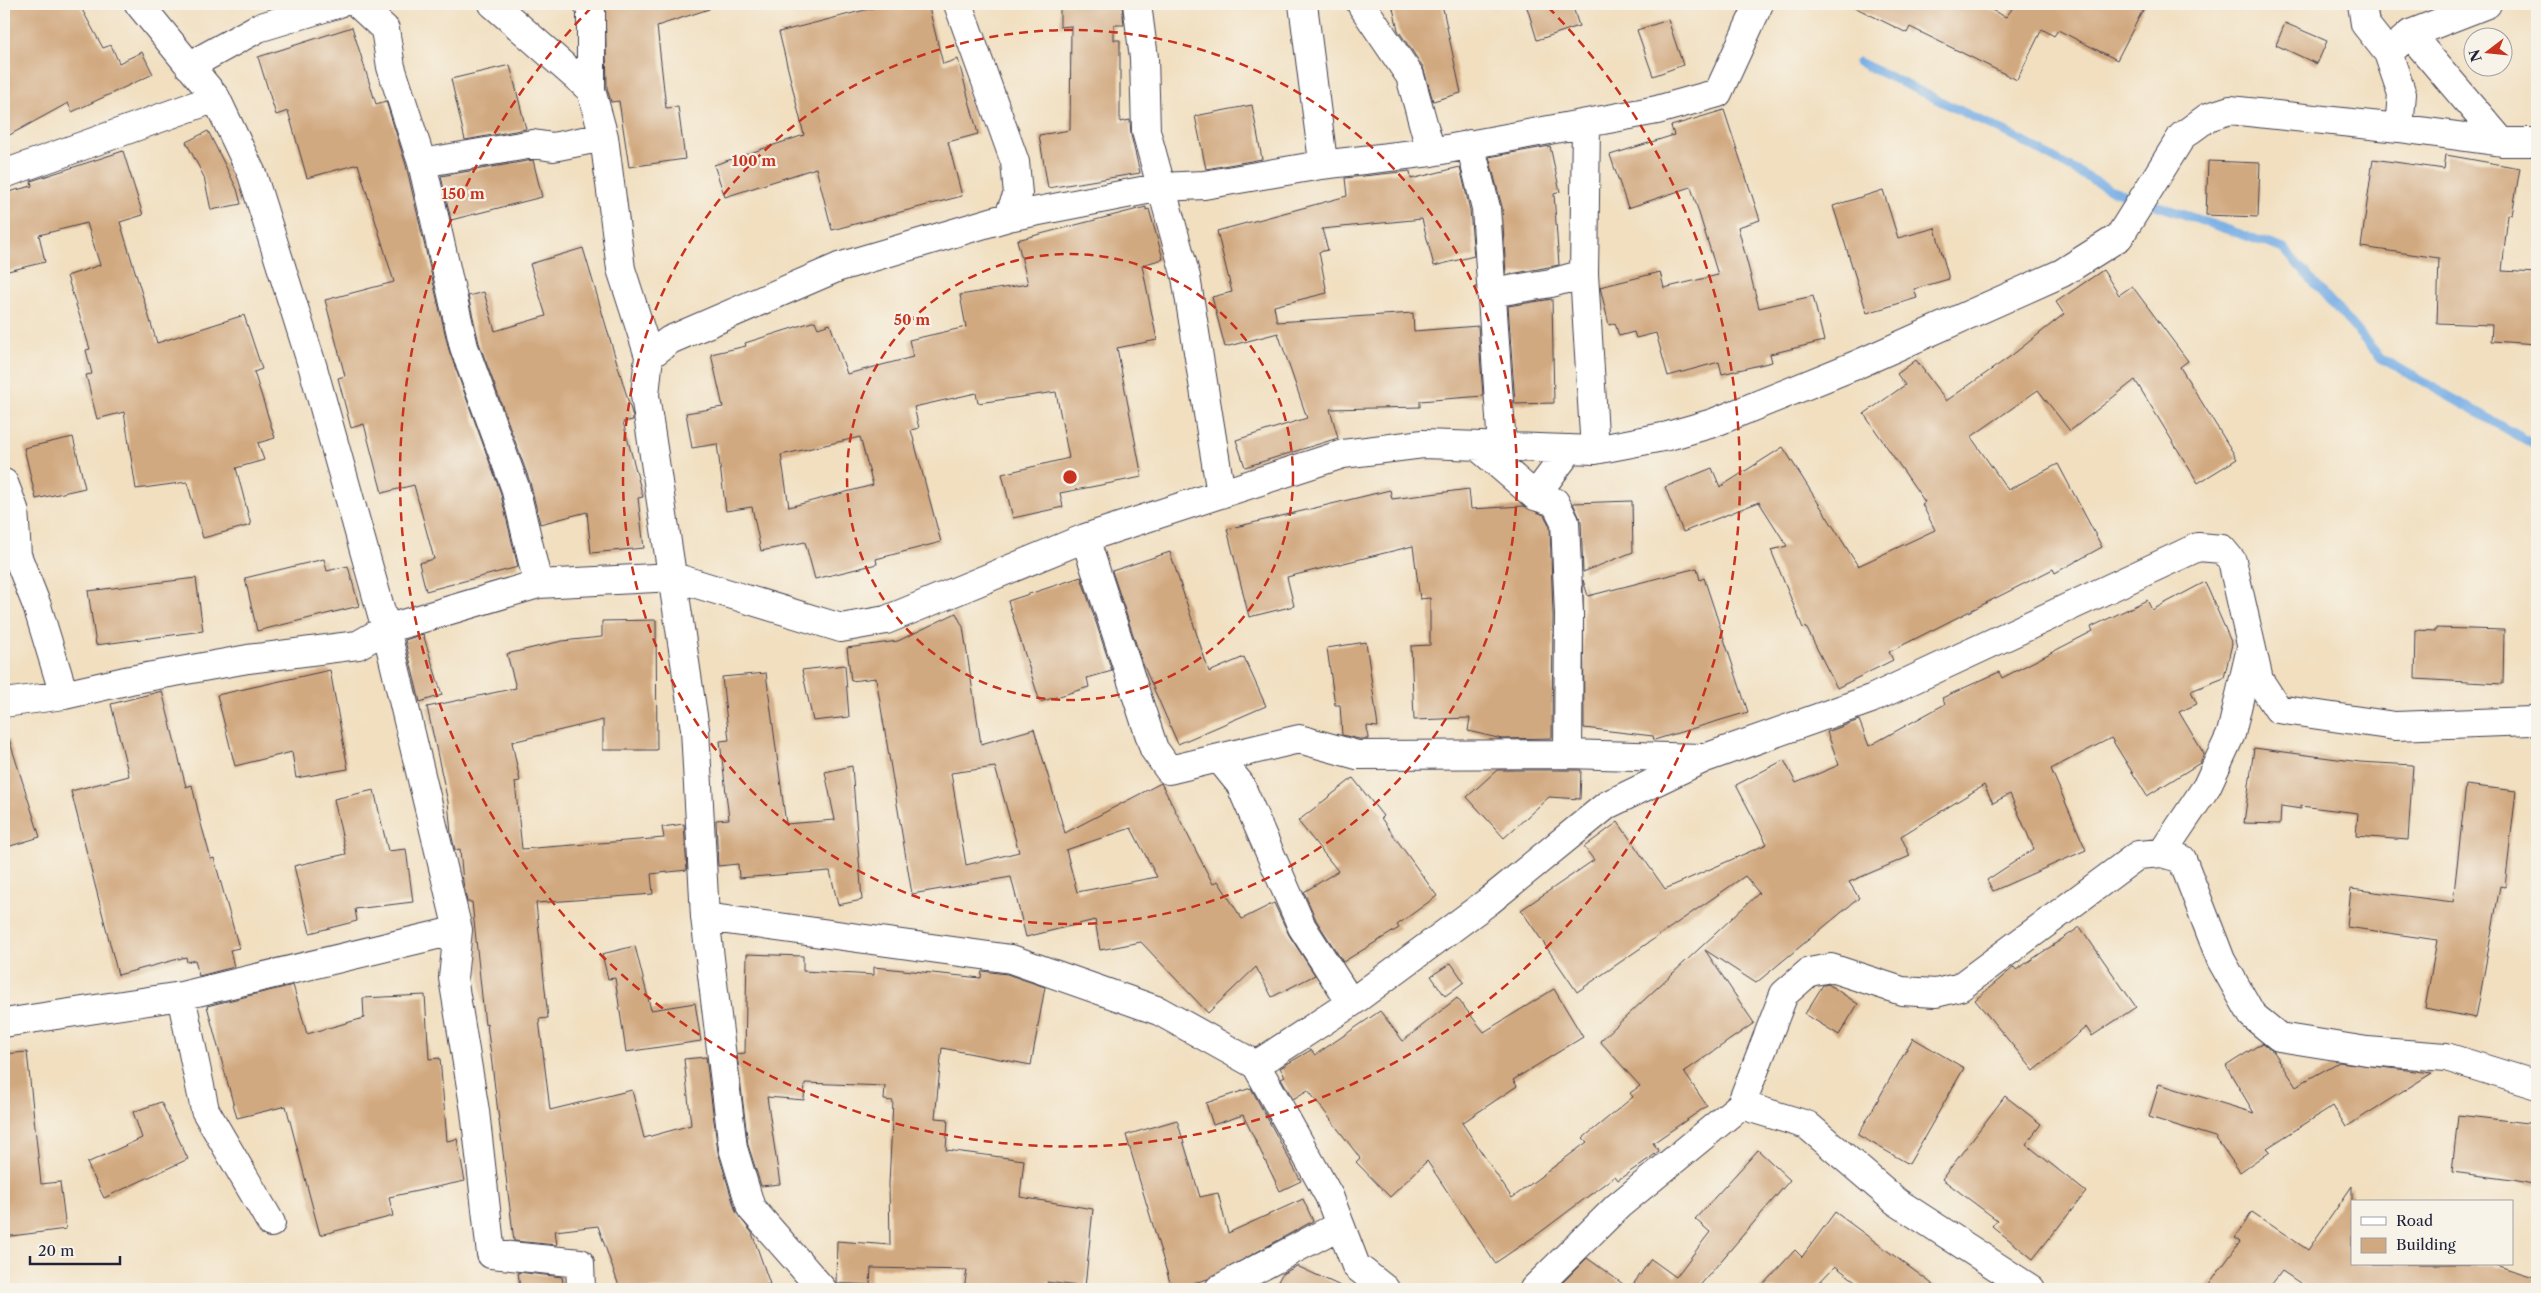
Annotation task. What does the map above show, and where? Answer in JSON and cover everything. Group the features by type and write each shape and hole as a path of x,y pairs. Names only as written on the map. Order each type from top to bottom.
{"street":[{"path":"139,4 216,98 252,174 313,368 386,629 458,930 453,978 475,1112 491,1254 580,1263 581,1289"},
{"path":"189,66 258,28 337,4"},
{"path":"358,4 385,29 391,67 422,163 464,347 515,487 538,584"},
{"path":"493,4 591,90"},
{"path":"588,4 591,12 591,90 604,137 621,269 649,356 645,395 674,577 695,729 705,917 733,1148 751,1208 822,1289"},
{"path":"958,4 1015,162 1018,194 1008,217"},
{"path":"1137,4 1144,58 1146,131 1186,277 1221,494"},
{"path":"1303,4 1322,154 1321,165"},
{"path":"1361,4 1410,76 1431,152"},
{"path":"649,356 670,340 839,267 1008,217 1162,187 1204,185 1321,165 1431,152 1657,110 1718,93 1758,4"},
{"path":"2362,4 2365,24 2388,53 2402,94 2399,128"},
{"path":"2388,53 2410,34 2487,4"},
{"path":"2410,34 2502,142"},
{"path":"4,174 216,98"},
{"path":"4,703 64,695 130,680 248,659 358,645 386,629 538,584 674,577 841,628 886,620 1085,538 1343,454 1423,444 1583,450 1668,436 1713,423 1856,365 2062,274 2119,237 2182,136 2208,118 2230,110 2399,128 2502,142 2537,142"},
{"path":"1535,496 1583,450 1586,124"},
{"path":"422,163 532,144 553,147 604,137"},
{"path":"1470,144 1486,208 1491,293 1490,447 1535,496 1555,502 1565,522 1569,614 1568,754"},
{"path":"1491,293 1551,283 1584,274"},
{"path":"4,483 14,510 17,555 37,606 64,695"},
{"path":"1085,538 1154,749 1169,770 1299,739 1356,754 1568,754 1705,758"},
{"path":"1256,1065 1351,1002 1490,901 1608,805 1705,758 1871,699 2198,547 2222,549 2232,560 2259,680 2278,709"},
{"path":"2162,853 2207,786 2231,734 2251,648"},
{"path":"2231,734 2250,719 2278,709 2395,726 2531,721 2537,718"},
{"path":"1219,758 1240,784 1302,927 1351,1002"},
{"path":"1534,1289 1618,1206 1741,1105 1784,994 1809,972 1831,968 1902,991 1936,993 1960,987 2138,855 2162,853 2182,859 2221,960 2252,1015 2279,1037 2366,1051 2446,1057 2537,1085"},
{"path":"705,917 1011,959 1158,1011 1256,1065 1329,1196 1356,1266 1385,1289"},
{"path":"4,1023 181,996 458,930"},
{"path":"181,996 205,1110 271,1223"},
{"path":"1741,1105 1807,1125 1897,1202 2031,1289"},
{"path":"1219,1289 1340,1225"}],"building":[{"path":"4,4 79,4 103,48 111,45 119,63 142,52 153,74 72,112 68,103 4,138"},
{"path":"605,4 708,4 709,9 657,26 666,108 678,107 685,159 629,167 619,101 611,102 607,88"},
{"path":"872,4 928,4 943,64 958,59 978,134 948,142 962,196 832,230 816,168 725,197 714,165 804,135 779,32 873,8"},
{"path":"1060,4 1122,4 1124,25 1114,25 1114,40 1120,40 1120,122 1130,120 1131,135 1140,173 1048,188 1039,135 1070,130 1071,26 1060,27"},
{"path":"1392,4 1442,4 1461,93 1433,101 1423,67 1398,30"},
{"path":"1526,4 1572,4 1579,26 1537,40"},
{"path":"1848,4 1979,4 2006,17 2012,9 2004,4 2146,4 2117,60 2058,30 2054,36 2042,29 2017,80 1910,27 1907,33"},
{"path":"1668,20 1683,65 1653,76 1637,30"},
{"path":"2285,23 2327,41 2317,64 2276,45"},
{"path":"352,27 376,104 386,101 406,165 449,350 500,491 518,567 426,591 419,563 434,559 414,485 382,493 364,424 351,428 338,378 345,376 325,300 394,282 358,164 307,178 288,111 276,115 258,57"},
{"path":"510,65 526,129 465,140 451,79"},
{"path":"1252,105 1262,159 1206,169 1195,116"},
{"path":"1724,110 1760,220 1738,227 1759,308 1813,296 1824,341 1770,354 1772,362 1722,374 1719,362 1668,376 1656,333 1636,338 1634,332 1619,336 1615,323 1609,325 1600,287 1660,272 1664,288 1718,275 1691,187 1628,208 1610,155 1674,135 1671,126"},
{"path":"208,131 237,189 241,204 211,210 204,177 186,142"},
{"path":"1550,146 1560,192 1554,194 1559,265 1506,275 1502,207 1489,157"},
{"path":"123,151 143,215 120,222 157,343 244,315 262,369 254,372 275,438 258,443 264,460 236,468 251,525 203,538 187,482 136,489 124,412 97,419 86,375 92,374 86,350 90,349 67,276 100,265 87,223 39,235 45,262 4,272 4,193 32,186 31,181"},
{"path":"2446,155 2520,168 2512,215 2508,214 2502,271 2537,273 2537,344 2491,341 2492,325 2437,323 2439,258 2361,247 2373,159 2444,169"},
{"path":"533,160 542,197 451,220 441,176"},
{"path":"2208,161 2260,163 2258,217 2206,215"},
{"path":"1460,167 1470,210 1474,256 1434,266 1422,219 1322,229 1328,250 1319,252 1327,293 1274,306 1277,322 1413,313 1414,331 1478,326 1483,396 1420,401 1420,407 1330,409 1338,438 1245,467 1236,440 1307,418 1278,333 1225,347 1212,297 1232,292 1217,231 1347,196 1345,178 1410,171 1411,179"},
{"path":"1883,190 1898,238 1935,228 1949,279 1914,289 1917,298 1867,313 1833,206"},
{"path":"1146,207 1146,210 1149,209 1163,259 1142,265 1157,340 1117,348 1142,477 1060,493 1063,507 1013,518 1002,474 1069,458 1056,392 978,403 976,393 914,407 919,428 911,430 941,542 876,559 877,564 815,579 805,542 761,551 752,507 726,511 717,444 692,448 686,413 723,407 711,354 746,346 745,343 815,321 818,328 830,324 847,374 913,357 909,340 966,327 960,295 1028,284 1017,240","holes":["860,437 873,485 789,507 781,455"]},
{"path":"583,248 633,417 633,420 623,422 643,497 638,498 644,548 591,553 587,512 540,524 530,482 479,343 468,296 484,292 495,331 546,316 530,264"},
{"path":"2103,270 2119,295 2132,286 2188,361 2180,367 2237,459 2198,483 2135,380 2070,431 2038,390 1971,437 2008,490 2058,464 2102,547 2055,573 2053,569 1889,652 1893,660 1837,688 1806,627 1803,628 1771,550 1787,546 1759,502 1683,532 1665,487 1712,468 1720,487 1783,447 1858,566 1935,530 1922,504 1925,502 1864,414 1905,385 1897,374 1916,360 1946,401 2011,356 2064,314 2056,302"},
{"path":"1552,299 1554,403 1515,404 1508,306"},
{"path":"73,437 85,488 36,499 24,448"},
{"path":"1469,489 1471,509 1523,506 1544,515 1550,526 1553,614 1552,738 1502,739 1468,731 1470,718 1414,720 1411,646 1430,645 1430,598 1420,599 1413,546 1287,577 1294,606 1249,617 1227,529 1390,490 1392,499"},
{"path":"1632,501 1633,552 1583,572 1581,521 1573,503"},
{"path":"1170,552 1209,672 1244,657 1266,706 1178,744 1142,662 1112,571"},
{"path":"324,559 327,571 348,566 359,606 257,631 245,578"},
{"path":"1697,568 1700,580 1704,578 1748,712 1654,740 1653,736 1584,728 1583,580 1588,596"},
{"path":"1081,577 1112,671 1087,678 1089,687 1040,702 1008,601"},
{"path":"196,578 203,631 96,645 88,591"},
{"path":"2205,582 2232,644 2224,678 2191,691 2197,704 2179,712 2204,754 2200,763 2147,796 2111,738 2051,769 2086,850 1993,891 1987,880 2034,849 2010,794 1993,803 1984,785 1901,836 1910,856 1849,882 1859,898 1756,983 1705,950 1754,1023 1684,1072 1707,1106 1653,1143 1659,1151 1650,1158 1618,1180 1615,1176 1538,1234 1495,1263 1427,1161 1390,1197 1356,1162 1360,1158 1308,1090 1293,1099 1281,1078 1285,1076 1280,1068 1311,1050 1315,1055 1380,1011 1403,1041 1457,998 1484,1032 1554,989 1583,1037 1513,1080 1517,1086 1462,1123 1512,1198 1587,1142 1583,1138 1633,1097 1630,1093 1640,1086 1600,1041 1759,893 1745,876 1577,992 1521,910 1594,860 1584,847 1618,822 1665,889 1767,844 1736,785 1784,760 1796,783 1839,765 1827,732 1859,720 1869,746 1945,704 1942,698 1999,672 2002,678 2093,631 2091,627 2147,600 2152,610"},
{"path":"956,613 963,627 981,744 1034,729 1065,833 1161,783 1213,884 1218,881 1242,919 1274,903 1289,935 1315,975 1272,997 1256,967 1208,1013 1141,942 1100,950 1095,920 1026,937 1011,877 912,894 876,678 851,681 847,648 898,641","holes":["995,767 1019,852 966,865 951,773","1131,828 1157,877 1077,892 1066,850"]},
{"path":"656,620 657,750 603,750 603,720 512,742 520,781 515,782 522,849 664,838 662,827 684,824 687,870 651,874 653,894 536,903 548,1018 539,1019 550,1110 632,1090 644,1138 691,1125 684,1059 706,1057 718,1152 736,1212 752,1233 770,1284 753,1289 620,1289 598,1226 555,1231 557,1245 514,1241 487,1024 485,1025 472,902 467,902 460,849 455,850 451,833 448,802 427,707 516,688 507,654 562,641 602,637 602,621"},
{"path":"2436,628 2504,630 2503,684 2415,679 2416,630 2436,631"},
{"path":"423,634 442,695 420,702 405,640"},
{"path":"1366,642 1378,727 1367,726 1368,739 1359,739 1342,735 1340,705 1335,705 1327,648"},
{"path":"845,665 849,717 813,721 802,670"},
{"path":"330,670 348,769 296,778 292,752 235,766 217,695"},
{"path":"766,673 786,824 835,820 825,772 852,766 862,900 838,905 830,871 739,878 738,864 718,866 716,820 729,819 720,741 729,740 722,677"},
{"path":"162,691 186,787 192,785 211,859 214,858 239,948 230,950 234,967 199,976 195,960 187,962 186,957 118,975 71,791 129,776 111,704"},
{"path":"4,739 9,739 40,837 4,848"},
{"path":"2254,748 2360,762 2413,765 2408,840 2356,836 2358,813 2301,806 2301,809 2281,806 2280,824 2244,823"},
{"path":"1497,770 1581,770 1580,799 1549,797 1504,838 1467,797"},
{"path":"1353,778 1383,816 1381,818 1437,896 1397,925 1399,928 1343,962 1316,920 1304,892 1338,871 1298,821"},
{"path":"2466,785 2516,791 2505,887 2500,886 2476,1018 2425,1008 2437,940 2347,927 2351,889 2453,902"},
{"path":"374,790 388,851 406,849 413,902 355,909 357,921 310,933 294,866 346,854 334,799"},
{"path":"2080,927 2136,1007 2092,1036 2086,1027 2034,1071 1975,1000 2014,967 2016,970"},
{"path":"635,946 651,1010 695,1003 701,1041 626,1052 615,978 608,979 602,954"},
{"path":"747,954 803,956 803,971 874,975 874,967 981,978 982,971 1007,974 1045,987 1031,1065 942,1048 935,1118 948,1119 946,1150 1024,1160 1020,1197 1093,1209 1085,1287 1047,1282 1049,1289 964,1289 967,1270 871,1268 870,1285 836,1283 837,1241 890,1245 889,1184 893,1101 884,1100 885,1086 805,1083 804,1100 767,1097 780,1184 761,1186 748,1145 737,1054 745,1053"},
{"path":"1451,963 1464,982 1445,996 1431,976"},
{"path":"1828,984 1858,1004 1839,1035 1805,1014 1823,985"},
{"path":"293,985 307,1034 364,1018 363,998 425,995 429,1059 440,1058 447,1141 457,1139 465,1181 389,1197 393,1216 320,1235 286,1106 237,1118 207,1006"},
{"path":"1913,1038 1964,1068 1909,1164 1858,1135"},
{"path":"2262,1043 2274,1052 2296,1086 2339,1062 2432,1073 2346,1127 2333,1106 2267,1148 2270,1151 2240,1172 2215,1137 2149,1117 2159,1084 2254,1113 2226,1066"},
{"path":"27,1052 41,1184 60,1182 66,1229 4,1237 4,1054"},
{"path":"1251,1088 1301,1181 1280,1191 1243,1115 1213,1125 1206,1103"},
{"path":"2005,1096 2041,1124 2026,1144 2086,1192 2033,1259 1992,1226 1997,1220 1942,1179"},
{"path":"161,1102 188,1159 104,1198 87,1163 142,1138 133,1112"},
{"path":"2458,1115 2537,1124 2537,1185 2452,1172"},
{"path":"1177,1120 1200,1197 1218,1193 1228,1233 1303,1199 1313,1221 1208,1279 1172,1289 1126,1135"},
{"path":"1758,1150 1790,1180 1697,1289 1630,1289 1651,1259 1676,1277 1710,1232 1695,1219"},
{"path":"2352,1186 2351,1266 2498,1266 2537,1278 2537,1289 2309,1289 2282,1271 2268,1289 2206,1289 2240,1242 2235,1238 2252,1212 2308,1250"},
{"path":"1835,1212 1939,1289 1866,1289 1835,1266 1813,1289 1759,1289 1795,1250 1802,1257"},
{"path":"1587,1258 1630,1289 1556,1289"},
{"path":"1297,1266 1347,1289 1274,1289 1282,1274"},
{"path":"518,1272 562,1277 564,1289 520,1289"}],"waterway":[{"path":"1859,62 2011,135 2109,189 2284,249 2381,358 2537,446"}]}
